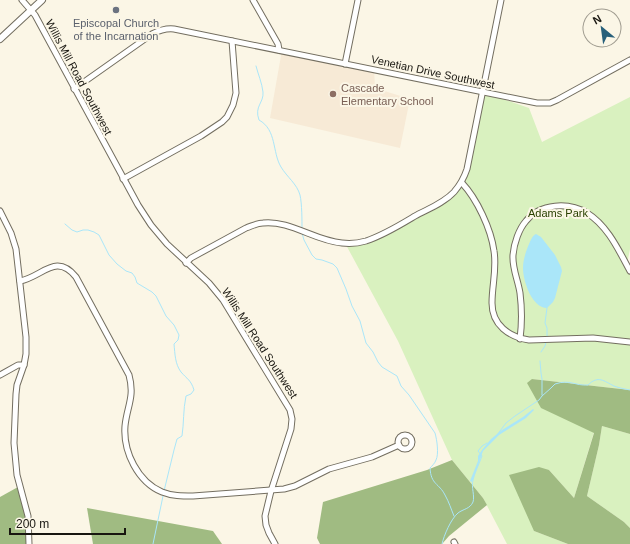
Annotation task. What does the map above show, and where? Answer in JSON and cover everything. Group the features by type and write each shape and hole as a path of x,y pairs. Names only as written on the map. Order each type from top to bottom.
{"main road":[{"path":"0,39 42,0"}],"street":[{"name":"Willis Mill Road Southwest","path":"22,0 35,16 123,179 151,225 186,263 209,283 223,300 290,410 292,419 291,429 271,491 265,516 266,525 275,544"},
{"path":"253,0 278,44 279,50"},
{"path":"345,64 358,0"},
{"path":"186,263 191,258 246,228 263,223 273,222 282,224 335,242 351,244 366,241 384,234 441,202 453,193 462,183 467,169 501,0"},
{"name":"Venetian Drive Southwest","path":"74,88 152,34 168,28 537,103 550,103 557,100 630,60"},
{"path":"123,179 213,129 227,117 233,105 236,93 232,41"},
{"path":"462,183 468,189 483,217 492,241 495,263 492,309 498,324 504,330 511,336 529,340 593,338 630,342"},
{"path":"520,339 522,312 513,255 519,232 526,221 538,212 552,206 564,206 576,207 588,213 598,222 614,242 630,271"},
{"path":"0,211 14,241 16,249 26,337 26,354 16,394 14,443 17,475 28,516 29,544"},
{"path":"20,281 26,280 47,268 55,266 68,268 76,277 129,375 132,392 125,425 126,443 129,454 142,477 149,484 162,492 179,496 192,496 284,489 296,486 329,469 372,457 399,445"},
{"path":"0,375 18,365 24,365"}],"shaded area":[{"name":"Cascade Elementary School","path":"282,50 374,68 375,88 410,99 400,148 270,118"}],"green space":[{"name":"Adams Park","path":"485,93 529,108 542,142 630,97 630,249 627,264 630,269 630,390 532,379 594,432 574,498 549,470 534,531 568,544 507,544 483,498 452,460 398,341 345,243 363,244 451,194 464,182"},
{"path":"532,379 630,390 630,434 602,426 587,496 624,522 630,528 630,544 568,544 534,531 509,475 539,467 549,470 574,498 594,433 541,408 527,383"},
{"path":"602,426 630,434 630,528 624,522 587,496"},
{"path":"452,460 487,505 449,536 442,544 320,544 317,538 323,502 427,470"},
{"path":"18,487 28,523 28,544 0,544 0,497"},
{"path":"87,508 213,531 222,544 93,544"}],"water":[{"path":"536,234 541,237 555,255 562,271 555,298 547,308 537,304 533,299 529,293 523,273 524,259 529,244"},
{"path":"533,409 534,410 526,418 499,435 483,451 472,482 470,481 478,461 478,456 491,439"}],"waterway":[{"path":"256,66 263,92 258,108 259,120 269,129 278,161 299,191 302,212 302,230"},
{"path":"65,224 77,232 88,230 99,235 109,255 117,264 126,271 132,273 137,283 156,296 166,316 174,325 179,335 178,340 174,344 176,362 179,369 190,382 194,390 191,394 186,396 182,436 177,439 164,491"},
{"path":"302,233 312,255 316,259 333,264 337,268 352,306 360,321 366,343 382,367 397,376 401,386 409,395 435,433 437,457 436,461 430,468 431,474 434,481 443,491 454,516"},
{"path":"547,308 545,323 547,328 547,337"},
{"path":"541,352 546,342"},
{"path":"540,361 542,395"},
{"path":"497,435 506,423 539,400 555,384 569,382 579,385 588,385 595,380 601,380 616,387 630,390"},
{"path":"442,544 450,523 458,513 468,508 473,502 473,480 482,456 478,451 487,443"},
{"path":"153,544 163,496"}],"place":[{"name":"Episcopal Church of the Incarnation","path":"116,10"},
{"name":"Cascade Elementary School","path":"333,94"}]}
